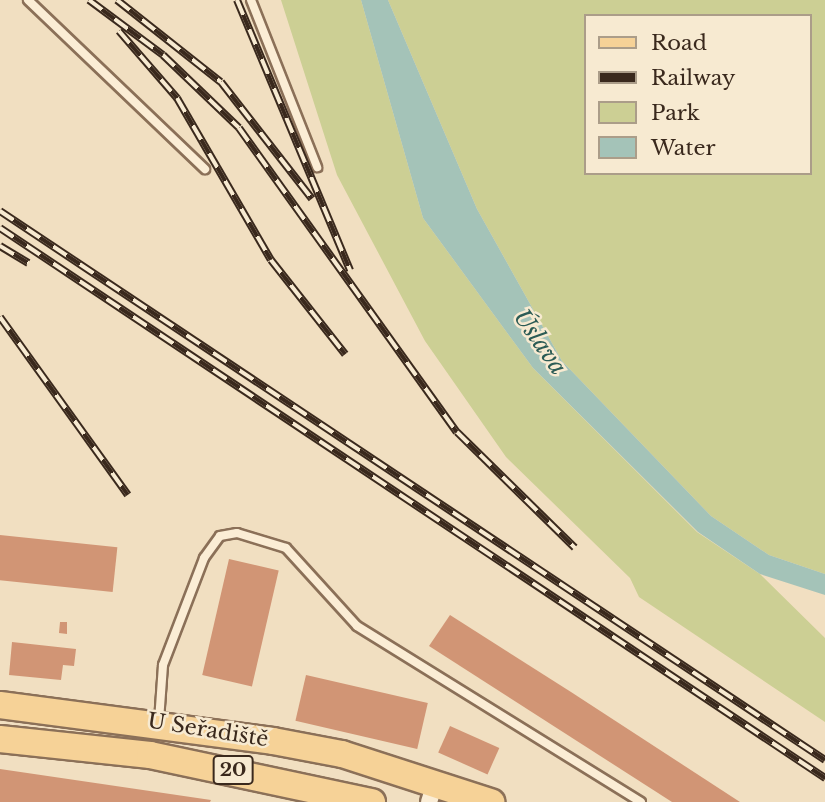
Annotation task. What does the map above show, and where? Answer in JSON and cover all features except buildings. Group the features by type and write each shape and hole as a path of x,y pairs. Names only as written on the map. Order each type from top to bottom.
{"main road":[{"name":"U Seřadiště","path":"0,705 159,721 342,754 432,793 491,802"},
{"name":"U Seřadiště","path":"0,739 176,760 372,802"}],"lane":[{"path":"28,0 64,27 156,128 205,169"},
{"path":"251,0 317,167"},
{"path":"159,721 163,665 204,558 220,536 237,533 286,548 357,626 641,802"}],"green space":[{"path":"281,0 361,0 423,218 533,368 697,532 760,574 825,638 825,722 639,597 630,578 506,457 425,341 337,175"},
{"path":"388,0 825,0 825,574 769,555 711,516 562,361 477,209"}],"water":[{"name":"Úslava","path":"361,0 388,0 477,209 562,361 711,516 769,555 825,574 825,595 760,574 698,532 533,368 423,218"}],"railway":[{"path":"89,0 163,55 239,128 457,432 575,548"},
{"path":"117,0 221,82 312,199"},
{"path":"237,0 350,270"},
{"path":"119,31 177,98 271,260 345,354"},
{"path":"0,211 825,760"},
{"path":"0,228 825,778"},
{"path":"0,246 28,263"},
{"path":"0,317 128,495"}]}
